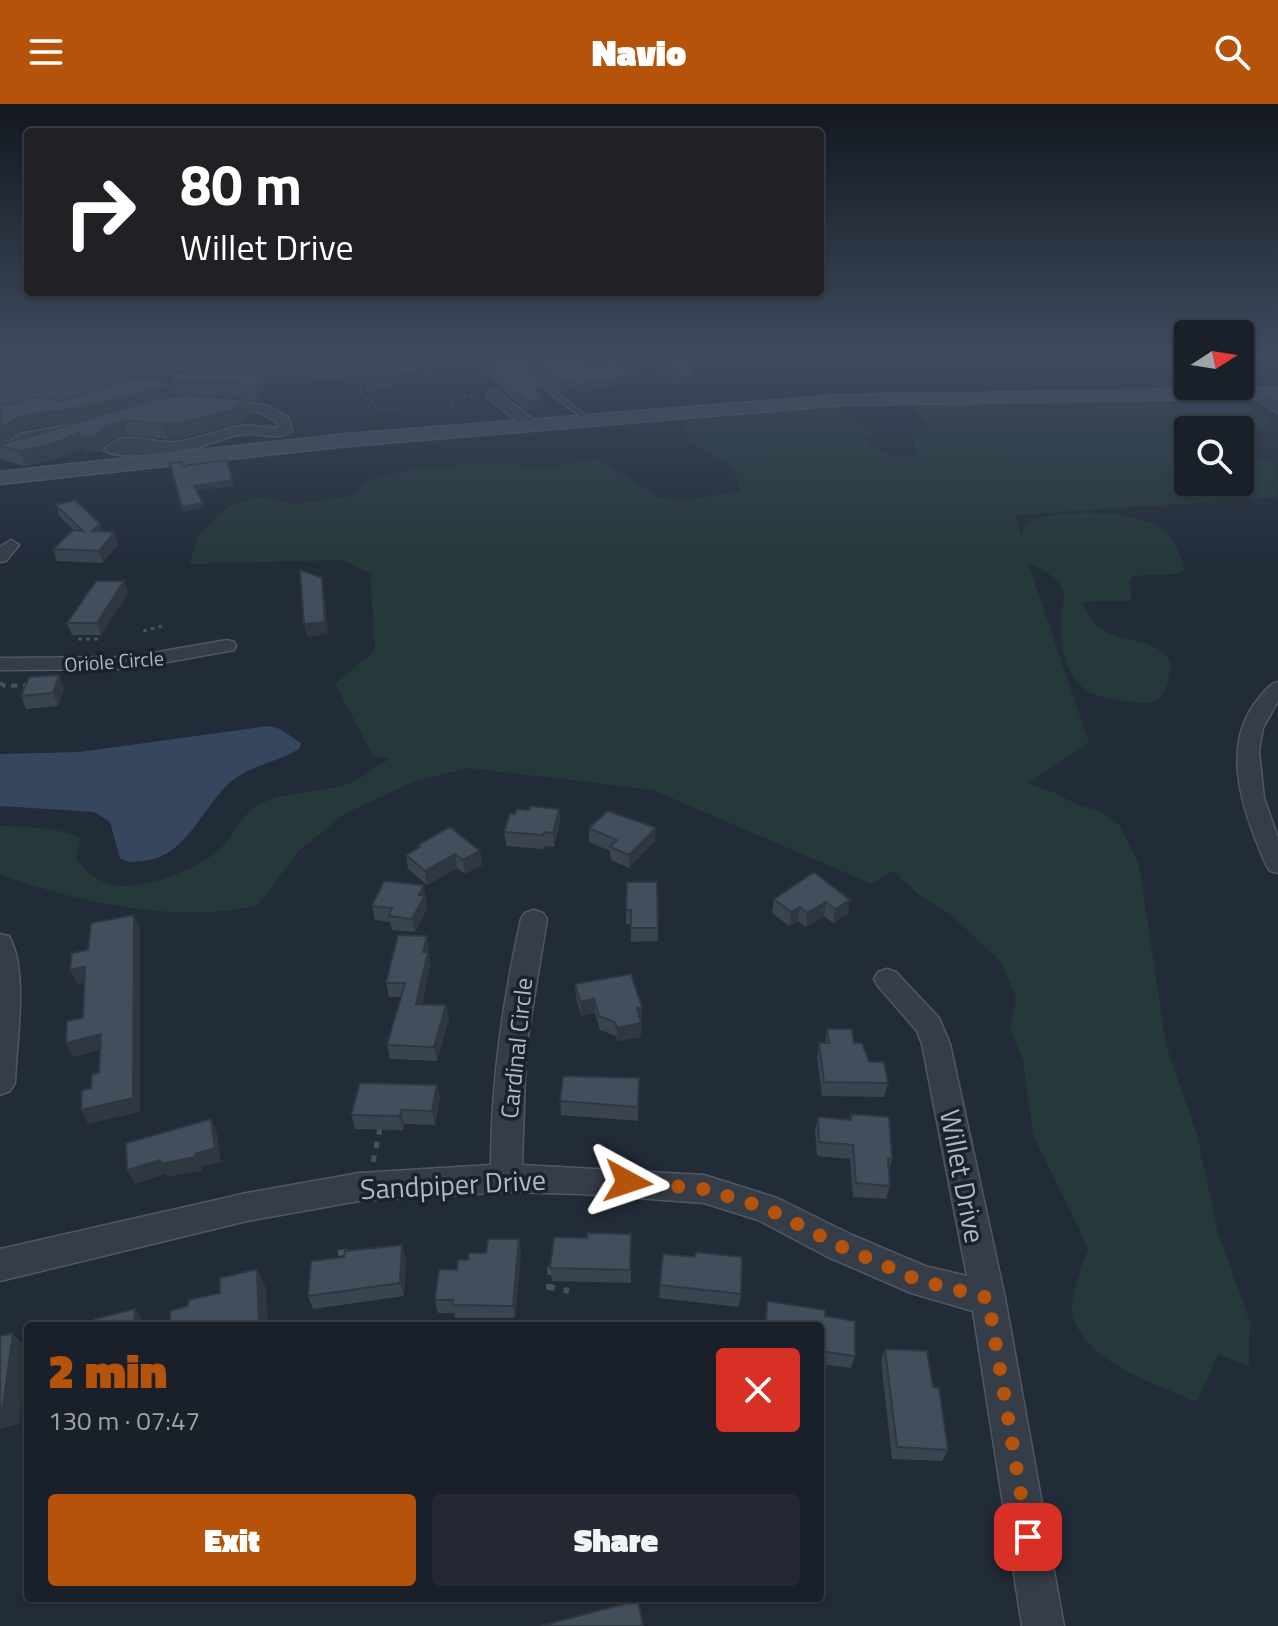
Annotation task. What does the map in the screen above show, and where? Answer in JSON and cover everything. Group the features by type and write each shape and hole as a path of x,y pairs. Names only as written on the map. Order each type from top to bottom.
{"main road":[{"path":"0,478 251,450 288,438 553,423"}],"street":[{"path":"169,447 206,442 240,430 255,429 288,438 284,423"},
{"path":"251,450 264,433"},
{"name":"Oriole Circle","path":"0,664 129,663 227,646"},
{"path":"1278,688 1262,706 1254,723 1247,761 1255,806 1278,865"},
{"name":"Cardinal Circle","path":"507,1178 506,1143 515,1040 525,959 534,919"},
{"path":"0,943 6,969 0,1083"},
{"name":"Willet Drive","path":"887,979 929,1026 936,1044 988,1298 1043,1626"},
{"name":"Sandpiper Drive","path":"0,1265 247,1207 359,1187 507,1178 628,1182 704,1189 766,1208 840,1246 923,1282 988,1298"}],"path":[{"path":"143,631 162,626"},
{"path":"78,639 99,639"},
{"path":"0,683 5,686 26,685"},
{"path":"373,1163 380,1129"},
{"path":"338,1253 353,1251"},
{"path":"551,1260 549,1287 569,1291"}],"shaded area":[{"path":"685,423 861,423 876,434 865,439 882,452 894,455 915,455 912,433 929,426 926,423 1174,423 1174,496 1254,496 1254,457 1276,463 1278,497 1015,515 1021,537 1025,524 1055,515 1094,513 1149,523 1170,536 1186,570 1177,574 1132,576 1129,583 1132,598 1129,601 1083,602 1091,618 1101,628 1112,635 1150,645 1171,661 1167,685 1161,696 1141,703 1094,694 1074,678 1068,667 1062,640 1064,594 1049,574 1028,563 1089,743 1028,783 1078,805 1101,811 1120,826 1139,864 1166,1045 1197,1134 1217,1229 1250,1322 1249,1367 1218,1354 1197,1402 1140,1378 1102,1356 1087,1342 1077,1326 1072,1302 1088,1248 1033,1135 1023,1060 1010,1029 1016,997 1001,962 950,914 919,895 893,871 872,884 653,790 468,768 415,781 344,814 298,852 258,905 195,913 127,908 60,893 0,874 0,826 20,826 51,829 80,838 76,858 91,874 110,884 137,885 170,877 214,854 245,816 264,802 348,784 390,759 373,756 335,684 375,650 370,574 343,560 189,564 198,536 229,506 258,497 294,504 353,496 368,480 409,469 488,463 543,468 598,458 659,498 683,501 741,491 734,469 689,441"},
{"path":"1254,423 1266,423 1254,430"}],"water":[{"path":"269,726 280,729 301,743 299,749 232,781 183,840 159,857 135,862 120,858 110,822 94,812 0,806 0,754 79,752"}],"building":[{"path":"75,423 115,423 106,426 96,436 79,438 80,432 53,444 20,451 0,445"},
{"path":"227,460 232,480 194,486 203,503 182,507 170,463 181,462 183,466"},
{"path":"75,500 100,524 92,531 114,532 99,551 53,549 73,530 83,531 56,505"},
{"path":"300,570 322,578 325,622 304,624"},
{"path":"96,581 124,581 97,623 67,623"},
{"path":"59,675 53,693 21,696 29,677"},
{"path":"531,806 559,809 553,833 504,832 510,814 515,814 517,809 529,810"},
{"path":"608,811 656,828 629,855 610,847 617,840 589,828"},
{"path":"450,827 480,851 463,860 455,854 425,871 406,855 420,847 418,845"},
{"path":"814,872 850,900 835,909 826,902 807,913 800,907 791,912 774,899"},
{"path":"384,881 424,885 419,895 425,895 412,919 389,916 392,908 372,906"},
{"path":"627,882 657,882 658,928 631,928 631,910 626,910"},
{"path":"134,915 133,1098 81,1110 82,1091 91,1088 92,1074 99,1073 101,1034 66,1043 67,1021 83,1018 85,967 70,970 72,953 88,950 91,923"},
{"path":"398,935 427,936 423,952 428,952 416,1004 446,1005 434,1047 387,1045 405,983 386,983"},
{"path":"631,974 642,1007 637,1008 641,1023 617,1028 615,1022 599,1016 594,999 580,1002 575,984"},
{"path":"827,1029 852,1029 854,1043 862,1043 869,1062 884,1062 888,1083 824,1082 819,1043 829,1043"},
{"path":"563,1076 639,1078 638,1107 560,1101"},
{"path":"360,1083 437,1085 432,1111 401,1110 400,1116 351,1115"},
{"path":"851,1114 889,1117 890,1186 856,1183 853,1145 819,1142 818,1117 851,1120"},
{"path":"211,1119 215,1148 195,1154 195,1157 161,1164 160,1160 127,1170 126,1143"},
{"path":"587,1233 631,1234 630,1270 550,1268 554,1237 587,1238"},
{"path":"488,1239 519,1239 513,1306 452,1305 453,1300 435,1300 439,1269 457,1270 458,1260 468,1260 469,1253 486,1253"},
{"path":"402,1245 400,1283 308,1296 311,1261 344,1257 345,1251"},
{"path":"696,1252 742,1257 741,1294 660,1285 663,1254 695,1257"},
{"path":"257,1269 259,1322 170,1322 170,1311 188,1306 189,1300 220,1293 220,1278"},
{"path":"767,1301 825,1310 825,1316 855,1321 855,1356 824,1352 824,1322 766,1322"},
{"path":"135,1309 134,1322 94,1322 94,1319"},
{"path":"13,1333 3,1406 0,1407 0,1336"},
{"path":"885,1349 927,1351 933,1387 939,1388 948,1450 897,1447"},
{"path":"638,1602 643,1626 541,1626"}],"route":[{"path":"628,1182 704,1189 766,1208 840,1246 918,1280 988,1298 1028,1537"}]}
